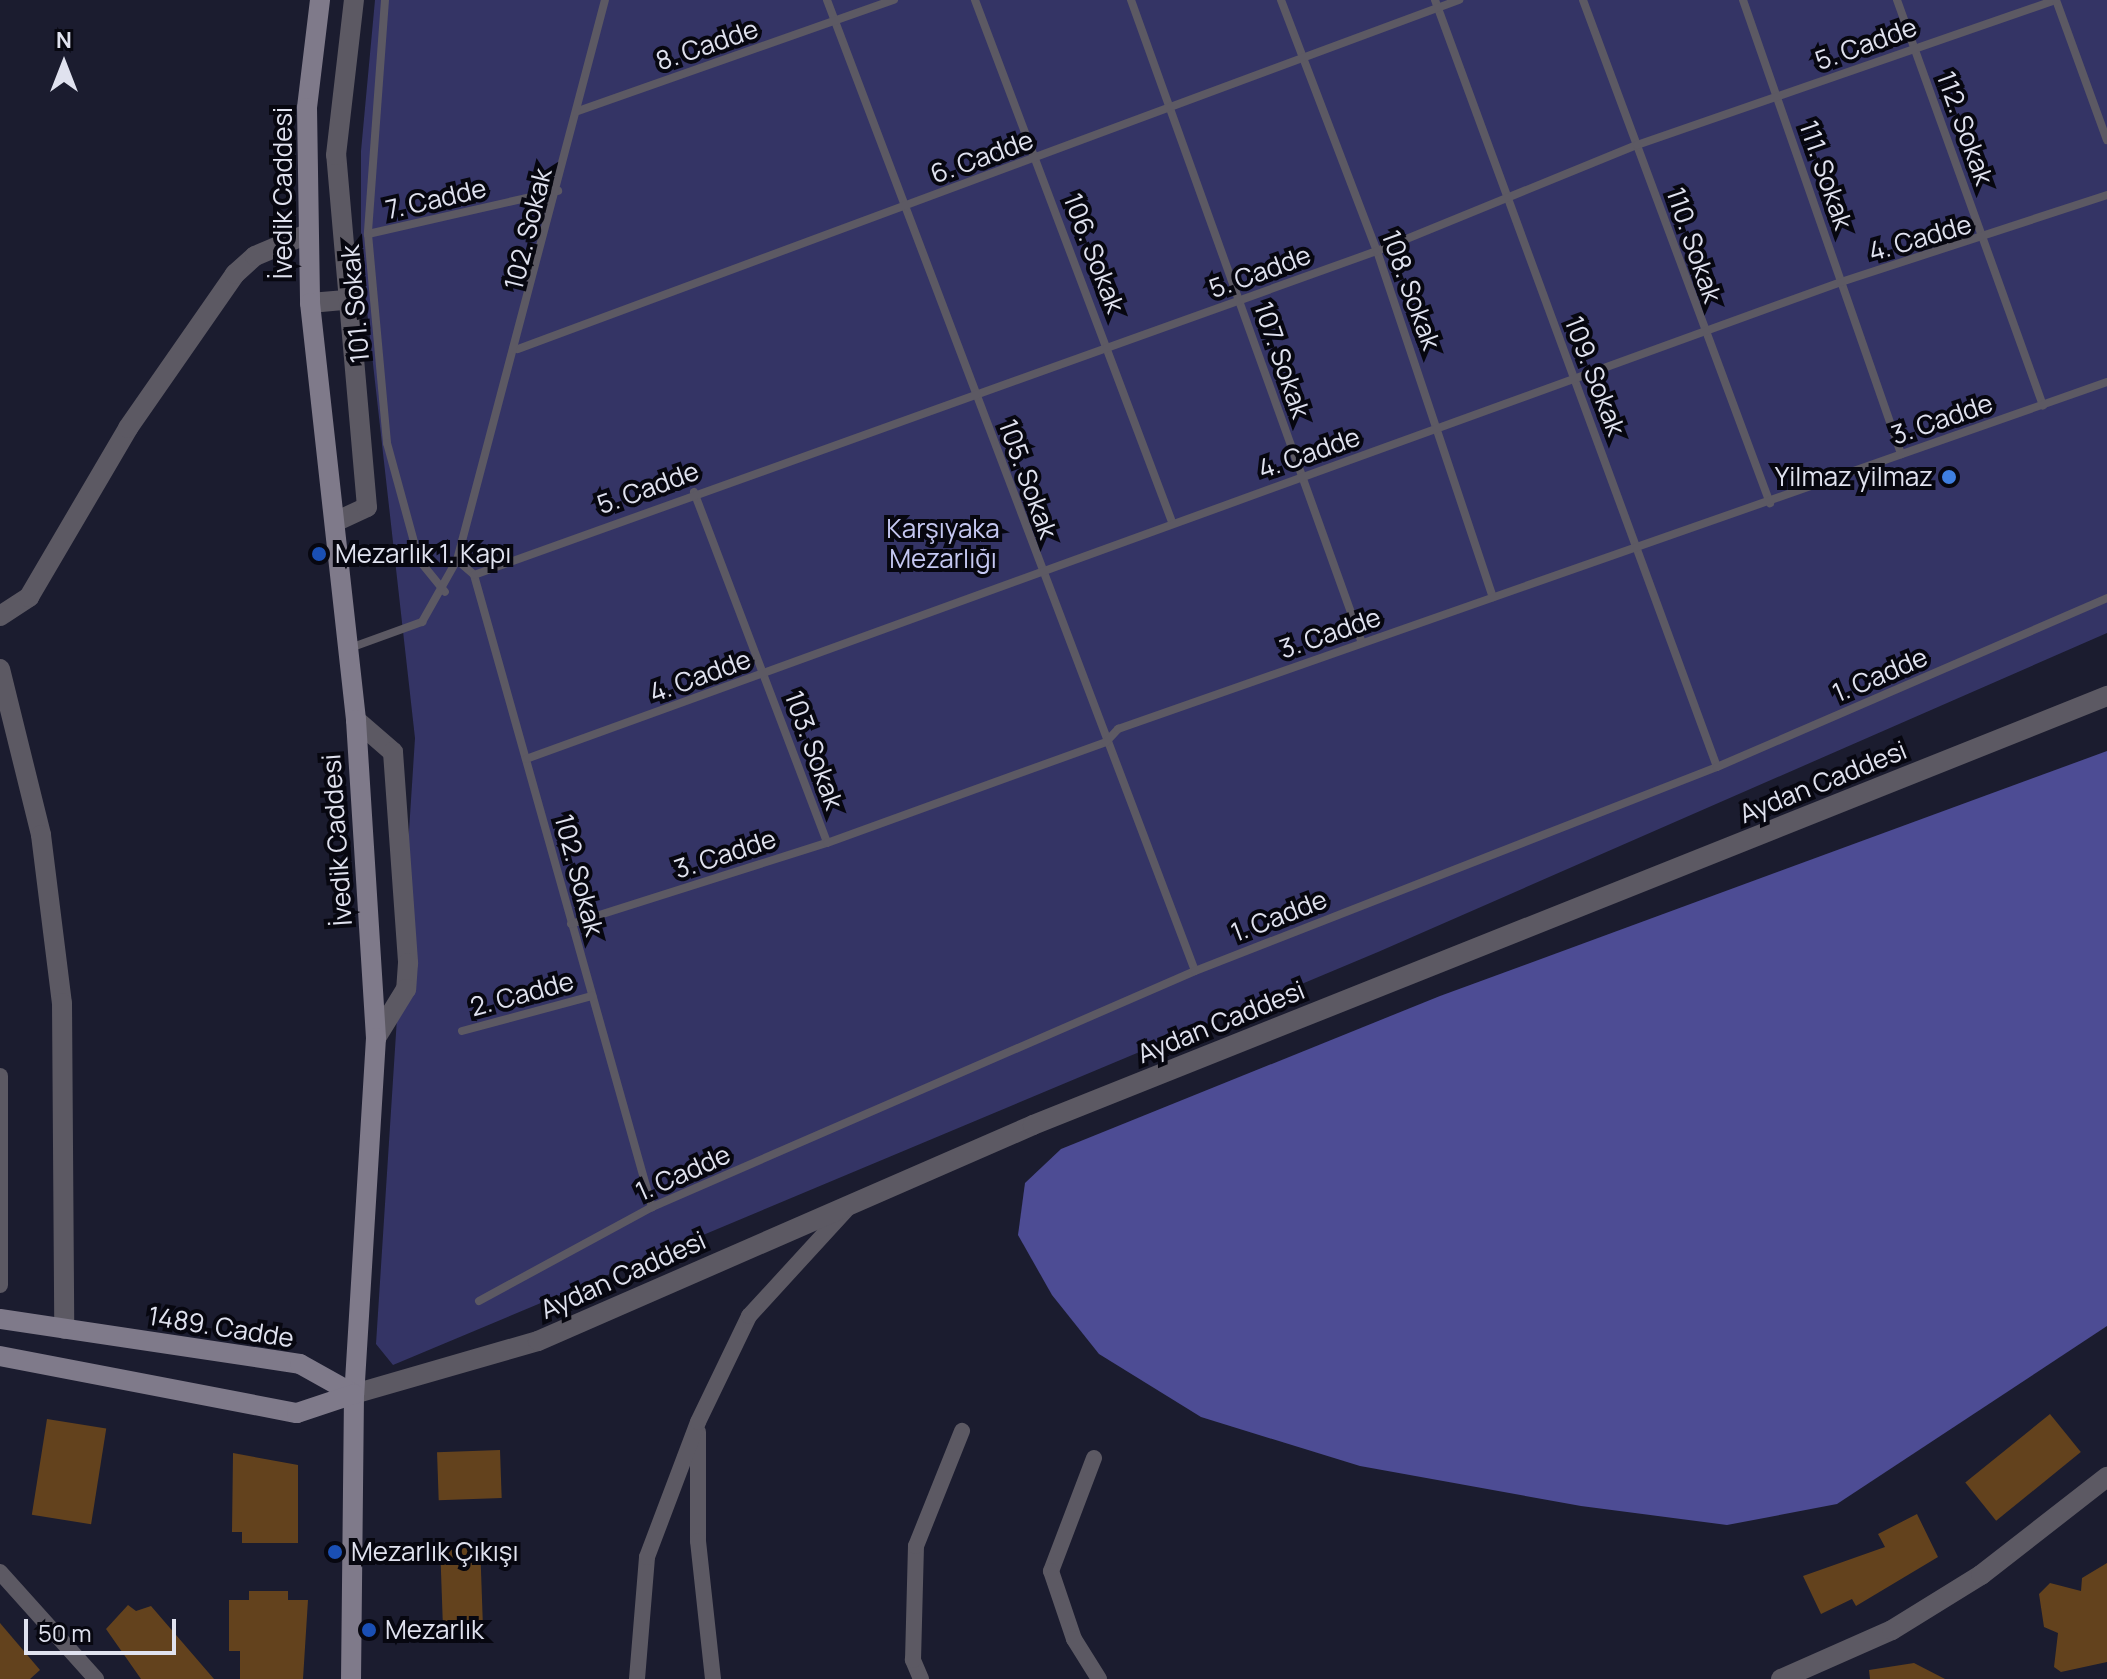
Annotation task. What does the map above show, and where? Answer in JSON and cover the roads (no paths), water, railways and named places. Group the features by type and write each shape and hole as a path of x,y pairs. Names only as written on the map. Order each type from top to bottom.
{"main road":[{"name":"İvedik Caddesi","path":"320,0 307,108 310,303 356,720 376,1038 354,1394 351,1679"},
{"name":"1489. Cadde","path":"0,1319 300,1364 354,1394"},
{"path":"61,1366 64,1329"},
{"path":"0,1356 297,1413 354,1394"}],"street":[{"path":"335,522 367,507 346,300 336,155 354,0"},
{"path":"0,616 29,597 128,428 235,274 255,256 307,234"},
{"path":"310,303 346,300"},
{"path":"1,681 41,835 62,1003 64,1329"},
{"name":"Aydan Caddesi","path":"354,1394 538,1341 856,1199 2107,696"},
{"path":"356,720 393,752 408,963 406,989 376,1038"},
{"path":"0,1076 0,1285"},
{"path":"637,1679 647,1557 698,1422 749,1316 856,1199"},
{"path":"698,1422 698,1541 713,1679"},
{"path":"921,1679 913,1660 916,1546 962,1431"},
{"path":"1094,1458 1051,1571 1074,1639 1099,1679"},
{"path":"1781,1679 1892,1630 1981,1575 2107,1477"},
{"path":"0,1572 96,1679"}],"lane":[{"name":"101. Sokak","path":"385,0 368,234 387,443 419,560 445,592"},
{"name":"102. Sokak","path":"349,649 422,622 445,592 518,349 605,0"},
{"name":"105. Sokak","path":"827,0 976,392 1040,572 1195,971"},
{"name":"8. Cadde","path":"578,111 894,0"},
{"name":"106. Sokak","path":"975,0 1109,347 1172,522"},
{"name":"107. Sokak","path":"1131,0 1362,643"},
{"name":"108. Sokak","path":"1281,0 1377,251 1440,430 1493,597"},
{"name":"6. Cadde","path":"518,349 1037,159 1436,4 1459,0"},
{"name":"110. Sokak","path":"1583,0 1703,332 1770,503"},
{"name":"111. Sokak","path":"1743,0 1901,454"},
{"name":"112. Sokak","path":"1897,0 2043,405"},
{"name":"5. Cadde","path":"474,575 694,492 1377,251 1508,195 1637,145 2056,0"},
{"path":"2056,0 2107,140"},
{"name":"109. Sokak","path":"1436,4 1717,767"},
{"name":"7. Cadde","path":"368,234 558,191"},
{"name":"4. Cadde","path":"526,759 1172,522 1574,382 1841,282 1985,240 2107,195"},
{"name":"3. Cadde","path":"571,924 827,843 1106,742 1118,729 1770,503 2107,382"},
{"name":"103. Sokak","path":"694,492 827,843"},
{"path":"457,560 474,575"},
{"name":"102. Sokak","path":"474,575 652,1207"},
{"name":"1. Cadde","path":"479,1301 652,1207 1195,971 1717,767 2107,598"},
{"name":"2. Cadde","path":"462,1031 592,996"}],"place":[{"name":"Yilmaz yilmaz","path":"1949,477"},
{"name":"Mezarlık 1. Kapı","path":"319,554"},
{"name":"Mezarlık Çıkışı","path":"335,1552"},
{"name":"Mezarlık","path":"369,1630"}],"park label":[{"name":"Karşıyaka Mezarlığı","path":"943,544"}]}
